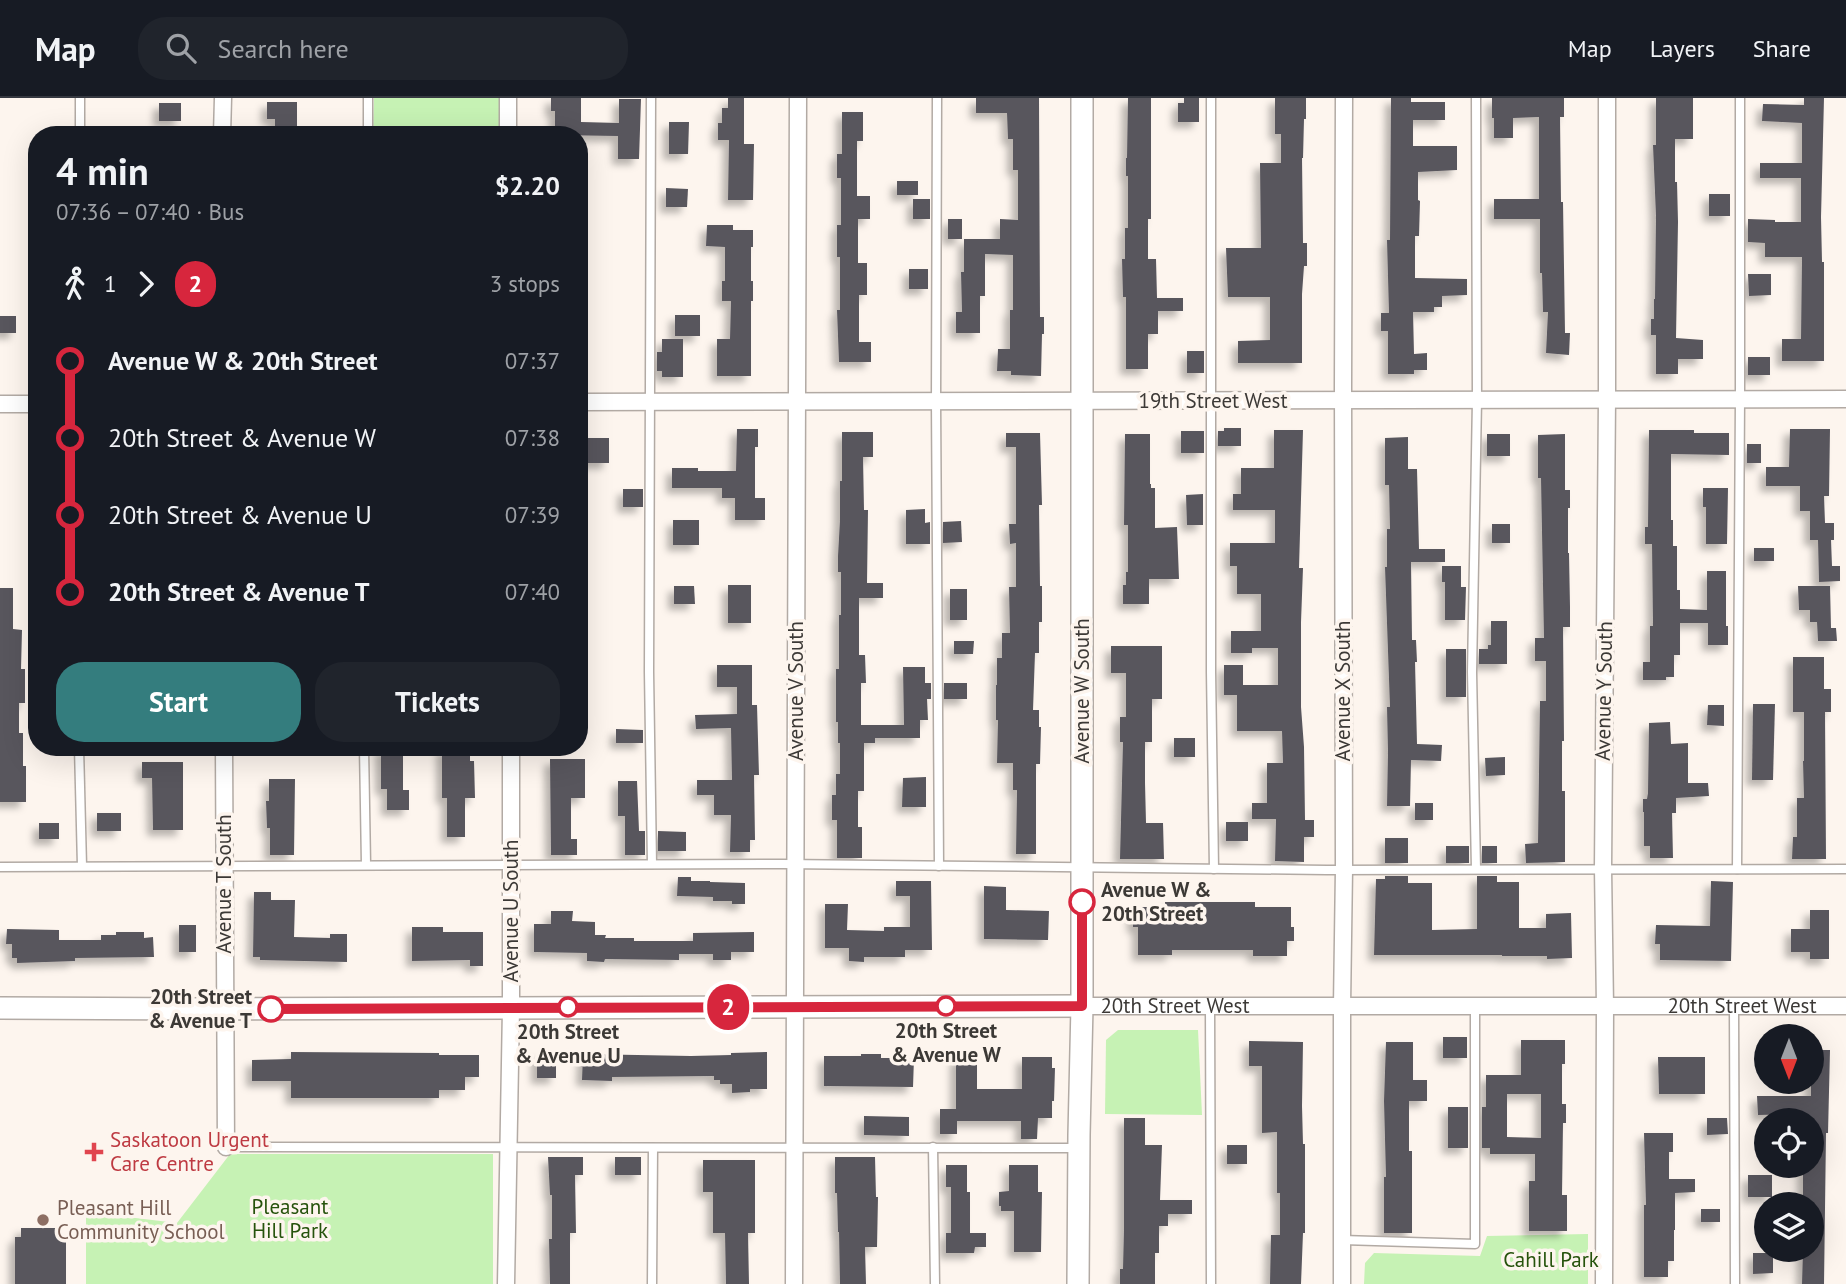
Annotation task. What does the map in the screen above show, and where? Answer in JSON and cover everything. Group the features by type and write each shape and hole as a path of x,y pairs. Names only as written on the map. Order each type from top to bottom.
{"main road":[{"name":"Avenue W South","path":"1078,1284 1082,1006 1082,98"},
{"name":"20th Street West","path":"0,1008 1082,1006"}],"street":[{"path":"222,126 223,98"},
{"path":"508,98 508,126"},
{"name":"Avenue V South","path":"794,1284 798,98"},
{"name":"Avenue X South","path":"1342,1284 1344,98"},
{"name":"Avenue Y South","path":"1604,1284 1605,1007 1602,868 1607,98"},
{"name":"19th Street West","path":"588,402 1846,398"},
{"path":"0,404 28,404"},
{"name":"Avenue T South","path":"224,756 226,1147"},
{"name":"Avenue U South","path":"506,1284 511,1008 511,756"},
{"name":"20th Street West","path":"1082,1006 1846,1006"}],"lane":[{"path":"80,98 80,126"},
{"path":"368,98 368,126"},
{"path":"651,98 649,672 652,864"},
{"path":"937,98 939,866"},
{"path":"1211,98 1211,672 1214,869"},
{"path":"1476,98 1477,400 1472,672 1476,869"},
{"path":"1737,869 1740,98"},
{"path":"79,756 82,866"},
{"path":"364,756 366,864"},
{"path":"0,867 795,864 1214,869 1846,869"},
{"path":"1210,1006 1211,1284"},
{"path":"1342,1240 1475,1244 1475,1007"},
{"path":"1734,1007 1735,1284"},
{"path":"226,1147 1079,1148"},
{"path":"933,1147 935,1284"},
{"path":"652,1284 653,1148"}],"green space":[{"path":"374,98 499,98 499,126 373,126"},
{"path":"1118,1030 1198,1030 1202,1115 1105,1114 1106,1040"},
{"name":"Pleasant Hill Park","path":"230,1154 493,1154 493,1284 86,1284 86,1212 177,1223"},
{"name":"Cahill Park","path":"1588,1234 1588,1284 1364,1284 1365,1263 1374,1253 1480,1256 1487,1236"}],"building":[{"path":"551,98 581,98 581,122 619,123 619,99 641,99 639,159 618,159 618,136 588,136 588,126 555,126 555,111 551,111"},
{"path":"728,98 744,98 744,144 754,144 753,200 728,200 729,140 718,140 718,123 722,123 722,108 728,108"},
{"path":"976,98 1039,98 1040,317 1044,317 1041,376 1011,375 1011,371 997,371 998,349 1010,349 1013,255 985,254 985,296 980,296 980,333 956,333 956,312 962,312 964,239 1000,239 1000,219 1018,220 1018,170 1013,170 1013,139 1008,139 1007,113 976,113"},
{"path":"1128,98 1151,98 1151,219 1148,219 1148,259 1156,259 1157,298 1183,298 1183,311 1158,311 1158,334 1148,334 1148,369 1126,369 1126,297 1123,297 1122,259 1125,259 1125,228 1128,228"},
{"path":"1184,98 1199,98 1199,122 1178,122 1178,103 1184,103"},
{"path":"1275,98 1306,98 1302,158 1303,243 1307,243 1307,266 1304,266 1302,294 1302,363 1238,363 1238,341 1270,340 1270,297 1228,297 1226,248 1261,248 1260,163 1281,163 1281,134 1275,134"},
{"path":"1391,98 1411,98 1411,102 1445,102 1445,120 1413,120 1413,146 1457,146 1457,170 1418,172 1420,201 1419,236 1415,236 1415,278 1467,279 1467,295 1442,296 1442,307 1434,307 1434,312 1413,312 1414,354 1427,353 1427,370 1414,370 1414,374 1388,374 1388,331 1381,331 1381,313 1389,313 1387,240 1390,240"},
{"path":"1492,98 1564,98 1564,117 1560,117 1561,202 1565,333 1570,333 1569,355 1546,353 1548,312 1543,312 1540,219 1494,219 1494,199 1539,199 1539,117 1513,118 1513,138 1494,138"},
{"path":"1656,98 1693,98 1693,139 1675,139 1678,222 1676,338 1703,340 1703,359 1678,359 1678,374 1656,374 1656,335 1651,335 1655,299 1653,145 1656,145"},
{"path":"1804,98 1824,98 1821,217 1824,361 1782,361 1782,339 1801,339 1802,257 1765,257 1765,243 1748,242 1748,219 1801,222 1801,178 1760,178 1760,163 1802,163 1802,123 1762,121 1763,104 1804,105"},
{"path":"267,102 297,102 297,126 275,126 275,119 267,119"},
{"path":"159,103 181,103 181,121 159,121"},
{"path":"842,112 863,112 863,141 857,141 857,196 870,196 870,219 858,219 858,263 867,263 867,295 859,295 859,342 871,342 871,362 839,362 837,310 840,310 840,257 837,257 837,225 841,225 841,178 837,178 837,154 842,154"},
{"path":"669,122 689,122 688,154 669,154"},
{"path":"897,181 918,181 918,195 897,195"},
{"path":"666,188 688,189 687,207 666,207"},
{"path":"1709,194 1730,194 1730,216 1709,216"},
{"path":"913,199 930,199 930,219 913,219"},
{"path":"948,219 962,219 962,239 948,239"},
{"path":"707,225 733,225 733,230 753,230 751,376 717,376 717,339 730,339 731,301 722,301 725,247 706,246"},
{"path":"909,269 928,269 928,289 909,289"},
{"path":"1748,274 1771,274 1771,295 1749,296"},
{"path":"675,315 700,315 700,336 675,336"},
{"path":"0,316 16,316 16,333 0,333"},
{"path":"662,339 683,339 683,377 662,377 662,371 657,371 657,352 662,352"},
{"path":"1187,351 1204,351 1204,373 1187,373"},
{"path":"1748,357 1770,357 1770,375 1748,375"},
{"path":"1224,428 1241,428 1241,446 1218,446 1218,431 1224,431"},
{"path":"737,429 758,429 758,447 755,447 755,498 765,498 765,520 735,520 735,498 722,498 722,488 672,488 672,468 736,471"},
{"path":"1790,429 1830,429 1829,496 1824,496 1825,523 1834,523 1834,540 1831,540 1832,566 1840,566 1840,581 1819,582 1818,540 1810,540 1810,511 1800,511 1800,486 1766,486 1766,467 1789,467"},
{"path":"1274,430 1303,430 1299,568 1303,568 1301,707 1305,820 1314,820 1314,837 1304,837 1304,862 1275,861 1276,819 1252,819 1252,803 1267,803 1267,763 1283,763 1282,731 1237,731 1237,695 1224,695 1224,665 1243,665 1243,685 1278,685 1278,648 1252,648 1252,653 1231,653 1231,631 1261,631 1261,594 1237,594 1237,566 1230,566 1230,543 1275,543 1275,510 1233,510 1233,494 1241,494 1241,468 1274,468"},
{"path":"1649,430 1729,433 1729,455 1671,454 1671,520 1673,546 1677,546 1680,609 1707,610 1707,571 1726,571 1728,645 1708,645 1708,623 1680,623 1680,655 1674,655 1674,677 1666,677 1666,680 1643,680 1643,662 1650,662 1650,626 1653,626 1652,544 1645,544 1645,527 1648,527"},
{"path":"1181,431 1204,431 1204,453 1181,453"},
{"path":"842,432 873,432 873,457 863,457 864,510 868,510 867,583 883,583 883,598 859,598 859,655 865,655 866,683 861,683 861,725 904,725 903,667 925,667 925,683 931,683 931,699 927,699 928,720 920,720 920,738 875,738 875,743 864,743 864,791 858,791 858,827 862,827 862,858 837,858 837,820 832,820 832,795 836,795 836,774 840,774 836,669 839,669 841,615 841,572 838,572 838,556"},
{"path":"1006,433 1040,433 1042,622 1039,622 1039,653 1035,653 1033,710 1039,710 1041,727 1040,764 1036,764 1036,854 1016,854 1017,790 1013,790 1013,763 997,763 997,658 1002,658 1002,633 1010,633 1009,587 1016,587 1016,543 1010,544 1009,524 1016,524 1016,447 1006,447"},
{"path":"1125,434 1150,434 1150,484 1151,488 1155,488 1155,528 1177,527 1179,579 1149,579 1149,604 1123,604 1123,585 1126,585 1128,572 1128,525 1124,525"},
{"path":"1487,434 1510,434 1510,456 1487,456"},
{"path":"1565,434 1565,490 1570,490 1570,627 1563,627 1562,791 1565,791 1565,862 1526,863 1525,844 1538,843 1540,701 1546,701 1546,661 1535,661 1535,638 1544,638 1538,435"},
{"path":"1408,437 1408,469 1417,469 1419,549 1445,549 1445,562 1411,562 1412,640 1416,640 1417,662 1417,744 1442,745 1441,761 1411,760 1410,806 1387,806 1387,707 1390,707 1385,567 1387,529 1390,529 1389,485 1385,485 1385,438"},
{"path":"588,438 609,438 609,463 588,463"},
{"path":"1747,444 1761,444 1761,463 1747,463"},
{"path":"1703,488 1728,488 1727,544 1706,544"},
{"path":"623,489 643,489 643,507 623,507"},
{"path":"1203,494 1203,525 1187,525 1186,495"},
{"path":"925,509 925,523 930,522 930,544 906,544 906,510"},
{"path":"673,520 699,520 699,545 673,545"},
{"path":"961,521 962,542 943,543 943,522"},
{"path":"1492,524 1510,524 1510,543 1492,543"},
{"path":"1754,548 1774,548 1774,561 1754,561"},
{"path":"1442,566 1461,566 1461,587 1466,587 1465,620 1445,620 1445,582 1442,582"},
{"path":"728,585 751,585 751,623 728,623"},
{"path":"674,586 694,586 695,604 674,604"},
{"path":"1798,586 1830,586 1831,628 1836,628 1837,641 1818,641 1817,622 1810,622 1810,610 1799,610"},
{"path":"0,588 13,588 13,629 22,630 21,669 25,669 25,703 19,703 19,733 23,733 26,802 0,802"},
{"path":"950,589 967,589 967,620 950,620"},
{"path":"1491,621 1507,621 1507,664 1479,664 1479,649 1488,649 1488,645 1491,645"},
{"path":"954,641 974,641 973,654 954,654"},
{"path":"1111,646 1162,646 1162,699 1152,699 1152,742 1145,742 1145,783 1146,823 1163,823 1164,859 1120,859 1123,742 1120,742 1120,717 1126,717 1126,673 1111,673"},
{"path":"1446,649 1466,649 1466,697 1446,697"},
{"path":"1793,657 1824,657 1824,689 1831,689 1831,712 1825,712 1826,859 1792,859 1793,837 1797,837 1797,798 1804,798 1804,712 1793,712"},
{"path":"717,665 752,665 752,705 757,705 759,775 754,775 755,840 750,840 750,852 730,852 731,815 714,815 714,795 697,795 697,780 732,780 731,728 696,729 695,715 737,714 737,687 717,687"},
{"path":"944,683 967,683 967,699 944,699"},
{"path":"1753,704 1775,704 1773,780 1752,780"},
{"path":"1708,705 1724,705 1724,726 1707,725"},
{"path":"1670,722 1671,744 1688,743 1688,783 1708,783 1709,796 1676,798 1676,813 1672,813 1673,858 1650,858 1650,846 1644,846 1643,812 1643,799 1647,799 1648,793 1649,723"},
{"path":"616,729 643,730 643,743 616,743"},
{"path":"1174,738 1195,738 1195,757 1174,757"},
{"path":"381,756 403,756 403,790 409,790 409,810 387,810 387,789 381,789"},
{"path":"442,756 470,756 470,761 474,761 475,798 465,798 465,837 447,837 447,798 442,798"},
{"path":"1505,757 1505,775 1486,776 1485,758"},
{"path":"550,759 585,759 585,798 571,798 571,839 577,839 577,855 551,855"},
{"path":"142,762 183,762 183,830 153,830 152,778 142,778"},
{"path":"926,777 926,807 902,807 903,778"},
{"path":"269,779 295,779 294,855 270,855 266,801 269,801"},
{"path":"618,781 637,781 639,831 645,831 645,855 625,855 625,816 618,816"},
{"path":"1415,803 1433,803 1433,820 1415,820"},
{"path":"97,813 121,813 121,831 97,831"},
{"path":"1226,822 1248,822 1248,841 1226,841"},
{"path":"39,823 59,823 59,839 39,839"},
{"path":"658,831 686,832 686,851 658,851"},
{"path":"1385,838 1408,838 1408,863 1385,863"},
{"path":"1446,846 1469,846 1469,863 1446,863"},
{"path":"1482,846 1497,846 1497,863 1482,863"},
{"path":"1385,876 1408,876 1408,883 1432,883 1432,930 1477,929 1477,876 1497,876 1497,882 1519,882 1519,928 1546,928 1546,914 1571,913 1572,958 1374,955 1376,879 1385,879"},
{"path":"678,877 691,877 691,881 745,883 745,904 713,901 713,897 677,896"},
{"path":"896,881 931,881 932,950 905,950 905,957 864,957 864,962 849,961 849,948 825,948 825,904 848,904 847,930 884,931 884,927 910,927 910,896 896,896"},
{"path":"1711,881 1733,882 1731,961 1660,960 1660,944 1655,944 1656,925 1710,926"},
{"path":"984,886 1006,887 1006,910 1049,911 1048,940 984,939"},
{"path":"254,892 271,892 271,900 295,900 294,937 330,938 330,934 347,934 347,962 260,960 260,957 253,957"},
{"path":"1165,902 1255,902 1255,907 1291,907 1294,941 1287,941 1287,956 1253,956 1253,950 1172,950 1172,955 1138,955 1138,927 1133,927 1133,907 1165,907"},
{"path":"1810,910 1829,910 1829,959 1810,959 1810,952 1791,952 1791,929 1810,929"},
{"path":"551,911 573,911 572,921 595,922 595,935 606,935 605,938 634,938 634,941 693,941 693,933 754,932 754,952 731,952 731,960 713,960 713,954 679,954 679,960 605,959 604,962 587,961 587,953 534,952 534,924 551,924"},
{"path":"179,925 196,925 196,952 179,952"},
{"path":"412,927 443,927 443,932 483,932 483,966 470,966 470,960 412,961"},
{"path":"7,929 59,930 59,940 101,940 101,935 116,935 116,932 144,932 144,938 153,937 154,957 75,958 75,961 17,963 17,958 12,958 12,944 6,944"},
{"path":"1443,1037 1467,1037 1467,1058 1443,1058"},
{"path":"1521,1040 1565,1040 1562,1104 1566,1104 1566,1123 1563,1123 1562,1195 1567,1195 1567,1231 1529,1231 1529,1181 1535,1181 1535,1154 1490,1154 1490,1148 1482,1148 1482,1107 1486,1107 1486,1075 1521,1075","holes":["1507,1094 1541,1094 1541,1138 1507,1137"]},
{"path":"1249,1041 1303,1042 1305,1233 1301,1284 1270,1284 1271,1235 1280,1235 1277,1132 1262,1133 1262,1066 1249,1066"},
{"path":"1386,1042 1413,1042 1413,1080 1427,1080 1427,1101 1409,1101 1412,1233 1384,1233"},
{"path":"1824,1050 1830,1050 1824,1284 1802,1284 1803,1262 1824,1262 1824,1192 1803,1192 1803,1178 1824,1178 1824,1108 1758,1108 1757,1096 1824,1094"},
{"path":"291,1052 479,1055 479,1077 465,1077 465,1090 439,1090 439,1098 291,1098 291,1081 252,1081 252,1060 291,1059"},
{"path":"767,1052 767,1089 750,1089 750,1092 732,1093 732,1084 720,1084 720,1080 714,1080 714,1076 582,1080 583,1054 691,1056"},
{"path":"537,1054 556,1054 556,1078 537,1078"},
{"path":"881,1054 881,1058 914,1058 913,1087 824,1086 824,1056"},
{"path":"956,1057 977,1057 977,1089 1022,1089 1022,1057 1052,1057 1052,1068 1055,1068 1052,1118 1038,1118 1037,1139 1021,1139 1021,1121 957,1121 957,1134 940,1134 940,1109 956,1109"},
{"path":"1658,1057 1705,1057 1705,1094 1659,1094"},
{"path":"1448,1107 1468,1107 1468,1148 1448,1148"},
{"path":"864,1116 909,1117 909,1136 864,1135"},
{"path":"1124,1118 1145,1118 1145,1145 1162,1145 1160,1200 1192,1200 1192,1214 1168,1214 1168,1226 1159,1226 1159,1253 1155,1253 1155,1284 1120,1284 1124,1229"},
{"path":"1707,1118 1727,1118 1728,1134 1707,1135"},
{"path":"1644,1133 1673,1133 1673,1152 1669,1152 1669,1179 1695,1179 1695,1192 1675,1193 1674,1261 1668,1261 1668,1277 1644,1277"},
{"path":"1227,1145 1247,1145 1247,1164 1227,1164"},
{"path":"548,1157 583,1157 583,1175 575,1175 576,1233 570,1233 570,1284 550,1284 552,1195"},
{"path":"615,1157 641,1157 641,1175 615,1175"},
{"path":"835,1157 875,1157 878,1197 877,1247 865,1247 866,1284 840,1284"},
{"path":"703,1160 755,1160 755,1233 748,1233 749,1284 726,1284 725,1233 713,1233 713,1192 703,1192"},
{"path":"946,1165 967,1165 970,1233 986,1233 986,1247 975,1247 974,1253 946,1253 946,1233 951,1233 951,1187 946,1187"},
{"path":"1009,1165 1038,1165 1038,1192 1042,1192 1041,1252 1014,1252 1014,1211 1001,1211 999,1206 999,1192 1009,1191"},
{"path":"1748,1175 1754,1175 1754,1178 1772,1178 1772,1192 1754,1192 1754,1197 1748,1197"},
{"path":"1701,1209 1720,1209 1720,1222 1701,1222"},
{"path":"21,1228 59,1228 59,1238 66,1238 66,1284 15,1284 15,1237 21,1237"},
{"path":"1753,1253 1754,1262 1773,1262 1773,1273 1753,1274"}],"bus line":[{"name":"2","path":"271,1009 1082,1006 1082,902"}],"place":[{"name":"Avenue W & 20th Street","path":"1082,902"},
{"name":"20th Street & Avenue W","path":"946,1006"},
{"name":"20th Street & Avenue U","path":"568,1007"},
{"name":"20th Street & Avenue T","path":"271,1009"},
{"name":"Saskatoon Urgent Care Centre","path":"94,1152"},
{"name":"Pleasant Hill Community School","path":"43,1220"}]}
